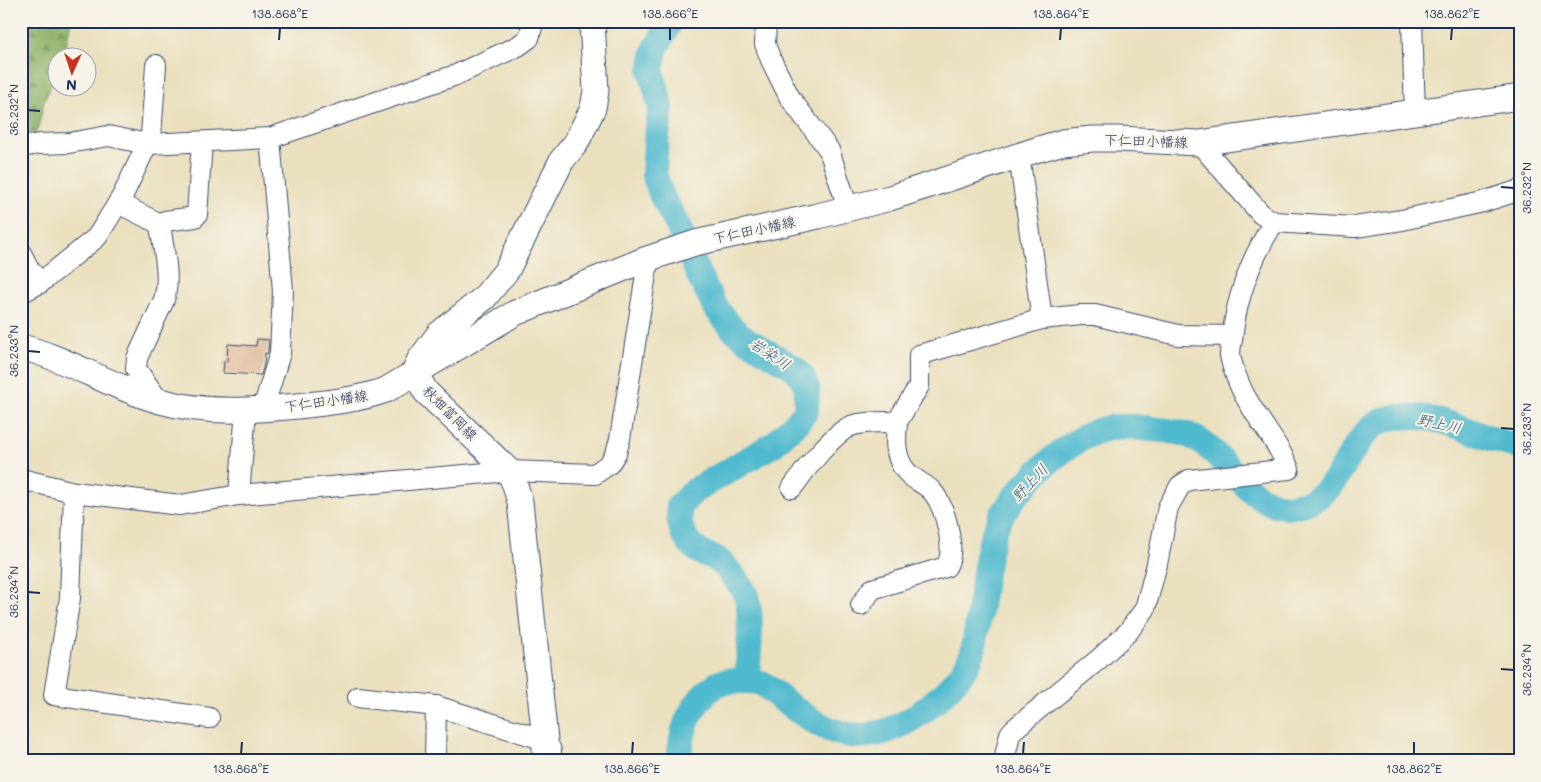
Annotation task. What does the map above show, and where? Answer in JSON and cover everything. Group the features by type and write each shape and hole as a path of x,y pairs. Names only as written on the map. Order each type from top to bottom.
{"main road":[{"name":"秋畑富岡線","path":"547,754 520,502 515,485 508,471 426,392 415,373 419,361 438,334 484,298 507,270 562,160 576,142 593,108 596,91 592,21"},
{"name":"下仁田小幡線","path":"21,348 59,359 85,372 159,401 197,409 255,410 366,397 386,390 515,313 654,256 694,243 890,198 1063,142 1118,139 1199,143 1520,98"}],"street":[{"path":"21,148 39,144 69,143 108,136 148,144 270,138 456,74 524,42 529,38 532,27 529,21"},
{"path":"766,21 765,44 771,60 790,98 828,150 848,208"},
{"path":"1412,21 1415,113"},
{"path":"21,293 40,283 97,237 118,203 151,136 156,65"},
{"path":"239,495 255,410 280,353 283,291 270,138"},
{"path":"160,224 164,221 198,215 202,142"},
{"path":"1199,143 1262,214 1274,222 1355,227 1402,220 1483,202 1520,190"},
{"path":"1019,155 1042,319"},
{"path":"118,203 160,224"},
{"path":"1004,761 1010,734 1013,730 1099,659 1128,632 1145,610 1157,564 1168,507 1180,486 1190,480 1289,469 1281,450 1247,401 1238,381 1230,355 1233,324 1245,282 1262,242 1274,222"},
{"path":"159,401 136,369 137,358 167,290 160,224"},
{"path":"21,253 29,269 40,283"},
{"path":"21,479 74,492 180,505 239,495 508,471 595,474 609,464 616,454 647,268 654,256"},
{"path":"861,605 872,589 946,568 949,562 950,550 946,518 932,492 924,484 911,478 902,466 896,446 896,422 919,386 919,355 1042,319 1081,315 1095,315 1178,335 1232,336"},
{"path":"792,488 810,462 844,429 854,424 896,422"},
{"path":"74,492 70,598 54,695 209,718"},
{"path":"358,697 436,706 547,754"},
{"path":"435,761 436,706"}],"green space":[{"path":"21,21 71,21 66,48 48,48 48,92 38,129 21,151"}],"building":[{"path":"257,339 269,340 261,375 223,373 224,361 227,362 228,344 256,346"}],"waterway":[{"name":"岩染川","path":"671,21 655,50 651,70 661,108 654,174 662,196 716,308 732,328 747,340 793,367 802,376 807,389 806,411 774,444 694,491 679,506 682,530 688,541 699,552 721,563 733,575 745,593 748,601 750,623 747,681"},
{"name":"野上川","path":"678,761 684,731 693,709 711,689 724,682 747,681 761,683 812,720 826,728 853,736 884,732 901,725 921,713 951,687 971,657 990,547 998,523 1006,509 1029,481 1055,457 1081,439 1103,429 1134,427 1188,435 1201,442 1213,452 1258,496 1271,503 1287,506 1302,504 1318,497 1340,473 1367,431 1380,422 1396,417 1428,418 1520,447"}]}
